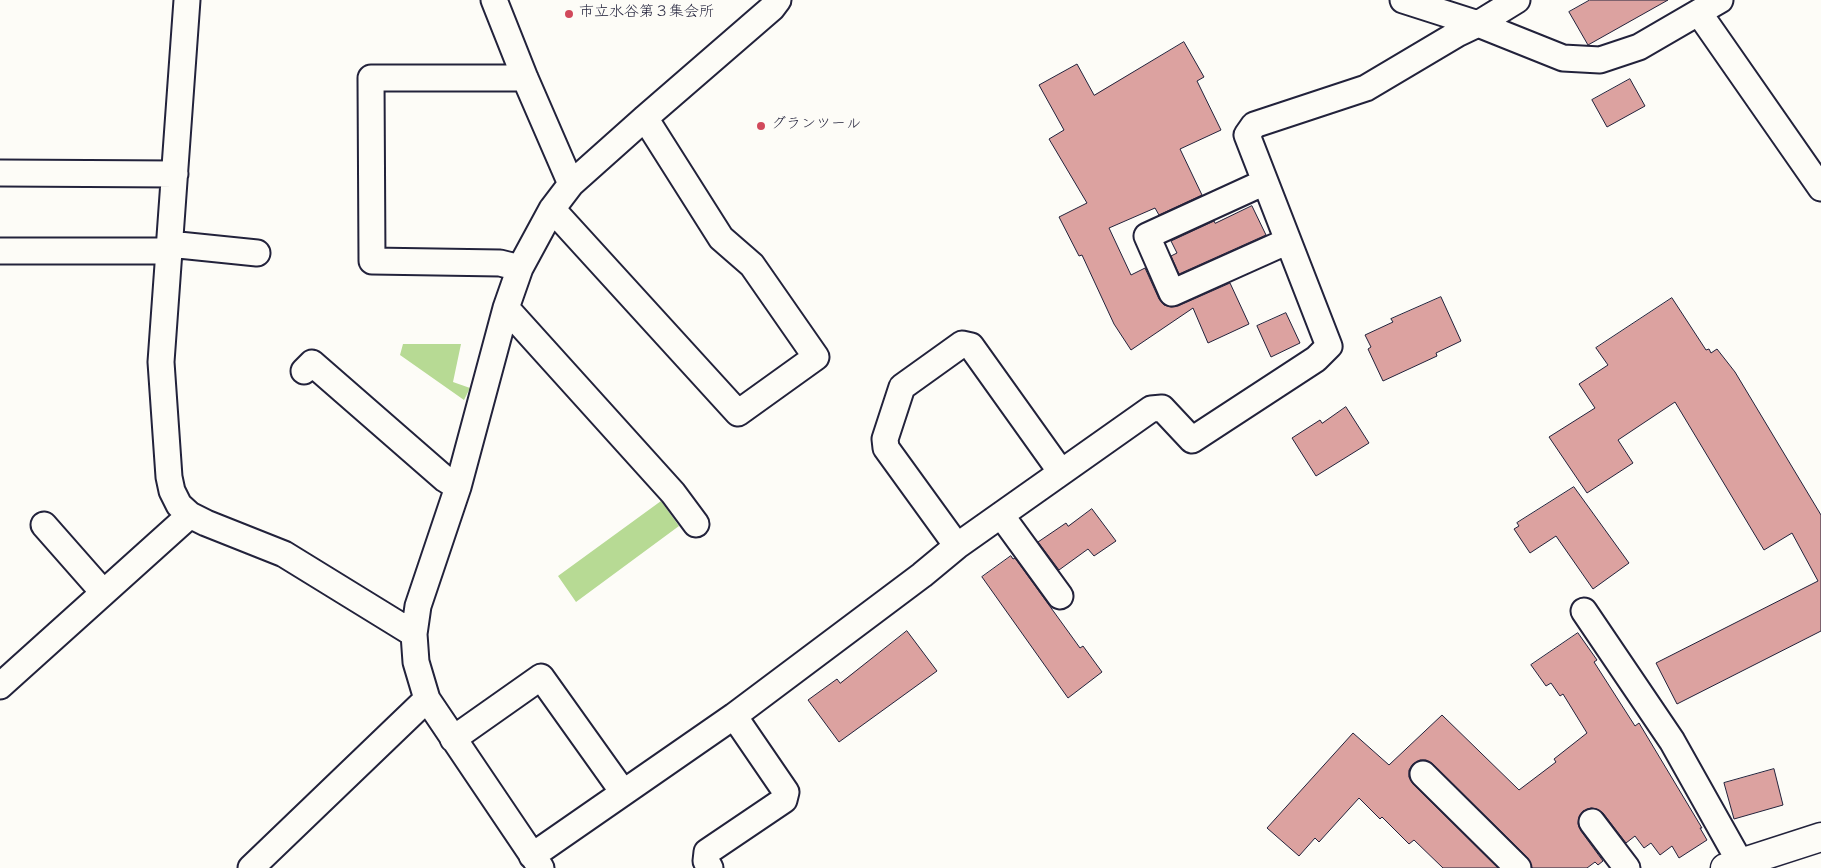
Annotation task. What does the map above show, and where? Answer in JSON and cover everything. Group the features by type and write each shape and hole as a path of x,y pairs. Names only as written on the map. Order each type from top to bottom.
{"main road":[{"path":"1733,866 1821,837"}],"street":[{"path":"187,0 161,362 169,477 172,491 179,505 190,515 284,554 414,634"},
{"path":"494,0 525,78 571,184"},
{"path":"778,0 772,8 571,184 552,209 520,268 506,308 458,487 418,606 414,634 416,662 427,699 534,863 623,792 734,716 922,575 957,546 1151,409 1162,408 1192,440 1316,359 1329,346 1247,135 1254,125 1366,88 1517,0"},
{"path":"1403,0 1478,24 1563,58 1600,60 1639,47 1711,4 1821,188"},
{"path":"520,268 500,263 372,261 371,78 525,78"},
{"path":"552,209 738,413 816,357 752,266 721,238 645,118"},
{"path":"0,173 175,174"},
{"path":"1265,182 1147,236 1172,293 1288,241"},
{"path":"0,251 169,248 257,252"},
{"path":"506,308 673,493 696,524"},
{"path":"957,546 886,448 885,439 902,387 962,344 971,346 1061,472"},
{"path":"304,370 312,363 445,479 458,487"},
{"path":"0,686 190,515"},
{"path":"1001,515 1060,596"},
{"path":"44,525 104,592"},
{"path":"1584,611 1672,741 1733,866"},
{"path":"453,739 541,677 623,792"},
{"path":"251,868 427,699"},
{"path":"710,868 706,861 707,852 784,800 786,792 734,716"},
{"path":"1423,774 1518,868"},
{"path":"1592,822 1627,868"}],"green space":[{"path":"403,344 461,344 453,382 470,388 464,400 400,355"},
{"path":"661,501 679,526 576,602 558,576"}],"building":[{"path":"1590,0 1668,0 1588,45 1569,12"},
{"path":"1184,42 1204,77 1197,81 1221,130 1180,149 1202,195 1159,215 1155,208 1109,228 1131,275 1145,268 1159,299 1164,305 1178,306 1230,283 1249,324 1208,343 1193,308 1131,350 1114,324 1082,255 1079,256 1059,217 1087,203 1049,139 1064,130 1039,85 1077,64 1094,95"},
{"path":"1630,79 1645,106 1607,127 1592,100"},
{"path":"1252,206 1266,235 1179,274 1171,256 1177,253 1171,241"},
{"path":"1441,297 1461,341 1436,353 1437,356 1383,381 1368,349 1371,347 1365,335 1393,322 1391,319"},
{"path":"1672,298 1706,350 1709,349 1711,353 1717,349 1735,372 1821,515 1821,631 1677,704 1656,663 1818,581 1792,533 1764,550 1675,402 1618,440 1633,463 1587,493 1549,437 1595,408 1579,384 1608,365 1596,348"},
{"path":"1286,313 1300,343 1271,357 1257,326"},
{"path":"1346,407 1369,443 1316,476 1292,438 1320,420 1322,423"},
{"path":"1574,487 1629,563 1593,589 1556,536 1530,553 1514,529 1519,526 1517,523"},
{"path":"1092,509 1116,541 1094,556 1088,549 1059,570 1038,542 1066,523 1068,526"},
{"path":"1011,556 1013,559 1015,558 1080,648 1083,646 1102,672 1068,698 982,577"},
{"path":"907,631 937,671 839,742 808,700 837,679 840,683"},
{"path":"1578,633 1597,660 1594,662 1635,726 1639,723 1702,828 1700,828 1707,840 1679,858 1672,846 1660,855 1651,843 1644,848 1635,836 1626,843 1603,813 1591,808 1583,811 1579,817 1578,824 1603,861 1598,865 1595,862 1587,868 1532,868 1528,858 1433,764 1426,760 1420,760 1413,764 1409,770 1409,777 1413,784 1498,868 1443,868 1414,840 1409,844 1382,817 1380,819 1359,798 1319,842 1315,838 1299,856 1267,828 1353,733 1389,765 1442,715 1519,790 1556,762 1554,759 1587,733 1563,694 1560,696 1551,683 1546,686 1531,665"},
{"path":"1774,769 1783,805 1734,819 1724,783"}],"place":[{"name":"市立水谷第３集会所","path":"569,14"},
{"name":"グランツール","path":"761,126"}]}
